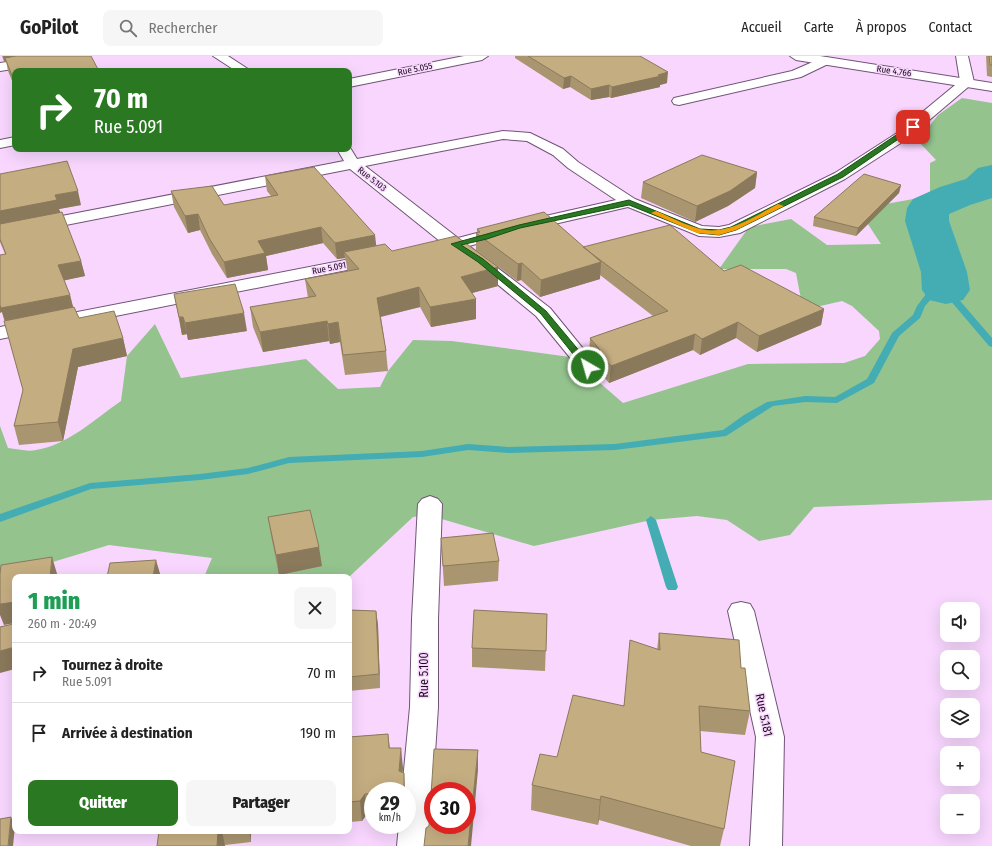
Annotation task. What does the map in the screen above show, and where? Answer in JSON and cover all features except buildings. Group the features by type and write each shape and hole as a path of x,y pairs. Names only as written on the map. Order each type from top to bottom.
{"street":[{"path":"0,67 72,56"},
{"path":"219,56 240,68"},
{"name":"Rue 5.055","path":"352,82 482,56"},
{"name":"Rue 4.766","path":"796,56 992,87"},
{"path":"346,152 353,164 503,135 530,136 558,152 573,165 629,202 699,231 719,232 734,229 840,176 902,136 967,82 962,56"},
{"path":"679,102 796,74 824,61"},
{"path":"0,144 12,142"},
{"name":"Rue 5.103","path":"0,233 353,164 455,244 480,261 543,312 588,367"},
{"path":"417,251 484,238 519,227 629,202"},
{"name":"Rue 5.091","path":"0,333 394,255"},
{"name":"Rue 5.100","path":"413,846 424,708 425,619 430,504"},
{"name":"Rue 5.181","path":"740,611 770,737 766,846"}],"green space":[{"path":"962,98 992,103 992,500 814,507 790,535 759,541 727,520 697,516 651,520 534,546 428,515 413,517 352,574 205,574 212,558 109,545 0,578 0,426 8,448 26,451 33,451 59,443 81,430 121,401 127,356 155,324 181,378 306,359 338,389 380,387 388,371 413,340 452,341 570,357 623,403 748,364 844,363 865,356 880,339 879,331 852,306 842,301 803,310 796,273 786,269 719,269 749,227 791,219 827,245 881,244 858,209 930,196 930,163 936,160 918,141 938,115"}],"waterway":[{"path":"946,290 944,272 927,221 928,208 955,196 981,188 992,177"},
{"path":"0,518 90,486 200,477 248,471 289,460 422,454 468,447 509,450 615,447 726,433 747,417 770,404 805,399 837,400 871,381 895,335 917,316 921,306 929,296 946,290 992,344"},
{"path":"651,520 672,587"}],"slow traffic":[{"path":"654,213 699,231 719,232 734,229 780,206"}],"route":[{"path":"588,367 543,312 480,261 455,244 484,238 519,227 629,202 699,231 719,232 734,229 840,176 902,136 913,127"}]}
